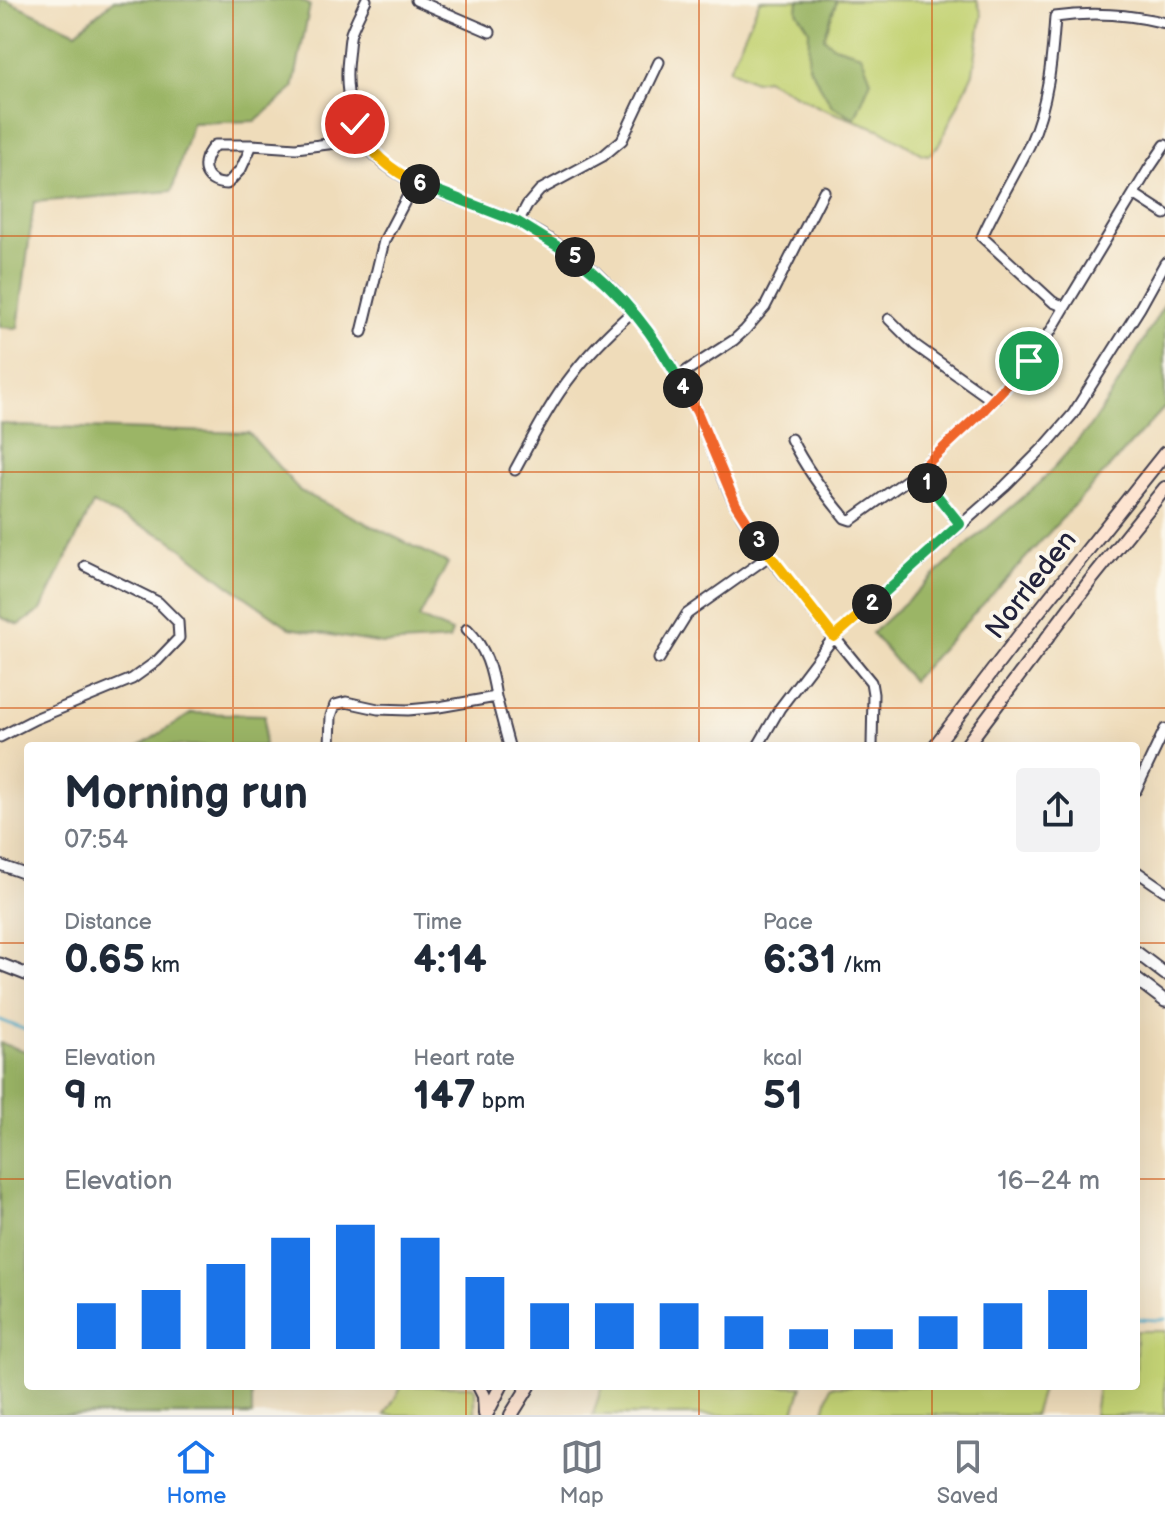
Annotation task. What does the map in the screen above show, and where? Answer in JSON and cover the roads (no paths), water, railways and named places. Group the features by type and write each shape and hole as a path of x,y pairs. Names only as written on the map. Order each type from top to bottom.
{"main road":[{"name":"Norrleden","path":"938,742 1165,453"},
{"name":"Norrleden","path":"969,742 1090,581 1165,488"},
{"path":"481,1390 485,1415"},
{"path":"485,1415 499,1390"},
{"path":"506,1390 520,1400"},
{"path":"511,1415 526,1390"}],"street":[{"path":"366,0 351,34 346,77 350,110 372,152 415,182 518,222 565,250 599,276 633,311 652,335 697,412 736,505 769,556 871,682 872,742"},
{"path":"416,0 490,32"},
{"path":"1065,307 1053,302 982,237 1031,141 1040,115 1049,80 1055,17 1121,16 1165,23"},
{"path":"518,222 540,190 603,156 622,140 659,62"},
{"path":"252,145 241,169 227,184 214,183 208,177 205,167 207,157 215,145 252,145 296,148 336,143 359,132"},
{"path":"1049,334 1165,145"},
{"path":"362,332 384,241 415,182"},
{"path":"677,377 734,340 765,307 824,191"},
{"path":"1134,194 1165,214"},
{"path":"760,742 780,708 834,637 1005,486 1073,414 1165,263"},
{"path":"515,470 554,400 573,374 633,311"},
{"path":"889,319 915,345 992,400"},
{"path":"791,439 804,466 845,518 851,520 918,472 981,413 1029,361"},
{"path":"918,472 960,524"},
{"path":"659,659 687,614 769,556"},
{"path":"0,737 132,679 157,661 179,638 178,622 158,602 85,566"},
{"path":"467,629 487,659 508,742"},
{"path":"330,742 331,716 335,705 346,702 378,709 408,710 496,697"},
{"path":"1140,782 1165,729"},
{"path":"0,865 24,874"},
{"path":"1140,874 1165,891"},
{"path":"1140,955 1165,974"},
{"path":"0,964 24,973"},
{"path":"1140,982 1165,1001"}],"waterway":[{"path":"0,1020 24,1029"},
{"path":"1140,1319 1165,1319"}]}
